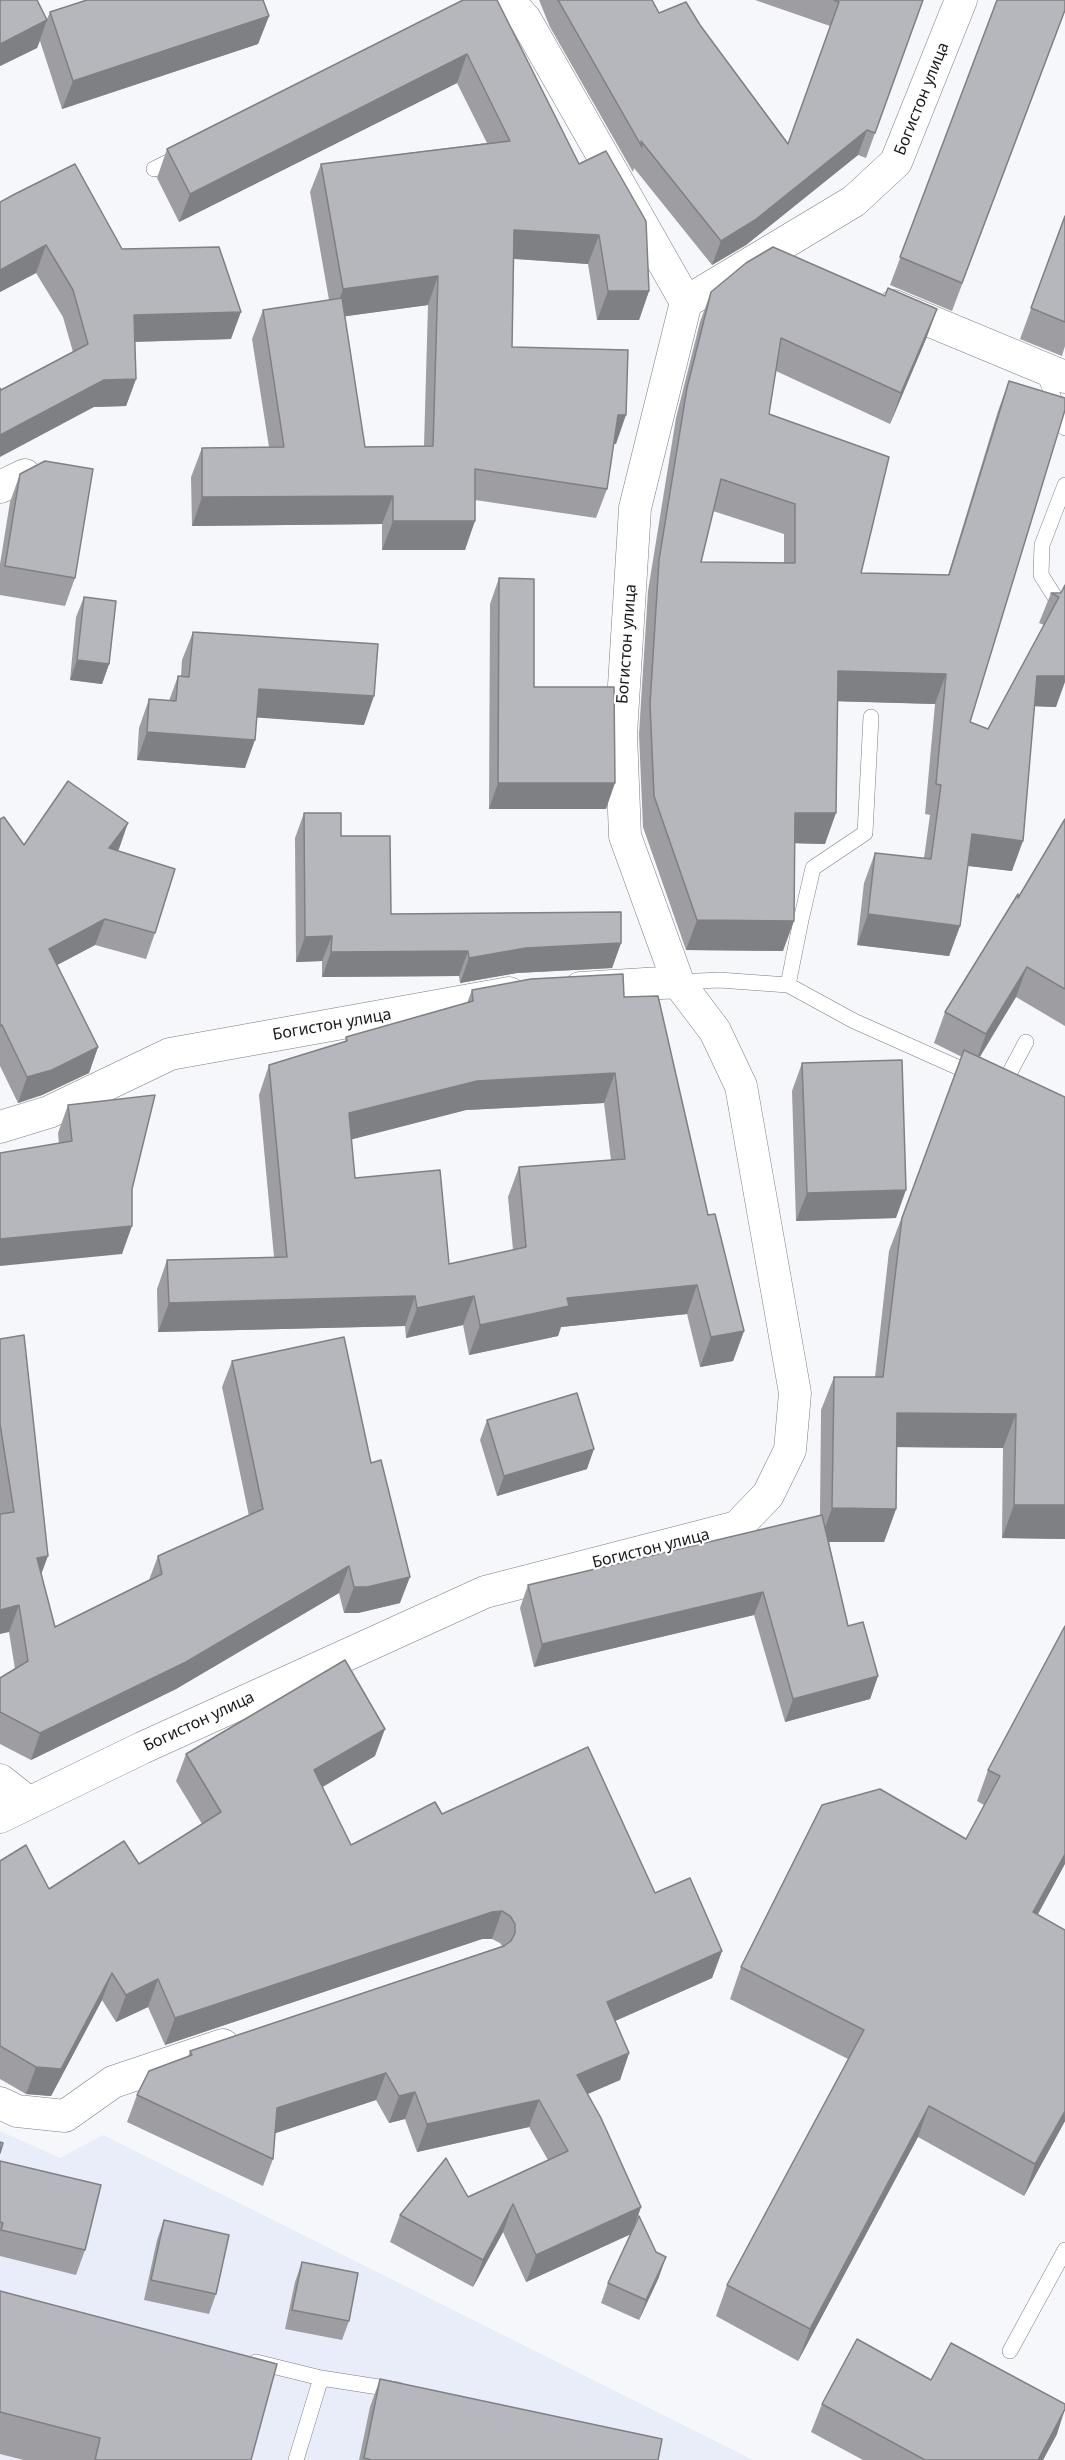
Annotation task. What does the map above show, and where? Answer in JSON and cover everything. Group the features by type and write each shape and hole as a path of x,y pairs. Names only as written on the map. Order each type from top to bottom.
{"street":[{"path":"508,0 525,19 686,302"},
{"name":"Богистон улица","path":"0,1816 142,1748 485,1592 737,1527 768,1495 790,1450 795,1394 741,1086 715,1031 678,982 625,836 621,734 635,508 686,302 854,201 896,162 961,0"},
{"path":"768,254 801,268"},
{"path":"866,295 1053,373"},
{"name":"Богистон улица","path":"0,1126 49,1112 170,1054 518,991 678,982"},
{"path":"0,1780 28,1803"},
{"path":"0,2103 18,2111 65,2116 113,2082 249,2036"}],"lane":[{"path":"154,169 196,148"},
{"path":"1053,373 1065,428"},
{"path":"1065,485 1042,545 1041,575 1065,614"},
{"path":"788,985 813,868 865,833 872,717"},
{"path":"678,982 719,980 788,985 854,1021 1002,1087 1026,1042"},
{"path":"1010,2351 1065,2250"},
{"path":"241,2358 321,2378 416,2392"},
{"path":"296,2460 321,2378"}],"shaded area":[{"path":"0,2131 60,2158 103,2135 753,2460 0,2460"}],"building":[{"path":"0,0 37,0 47,20 0,44"},
{"path":"87,0 263,0 269,16 73,81 50,12"},
{"path":"463,0 497,0 579,164 606,151 646,221 649,291 608,291 599,235 514,230 512,347 628,350 626,415 618,415 607,489 475,469 475,521 393,521 393,496 202,497 202,448 284,447 263,310 342,298 365,447 433,446 438,276 343,289 321,164 510,141 467,54 190,194 167,149"},
{"path":"558,0 652,0 659,13 686,2 700,25 788,144 839,2 834,0 923,0 875,133 867,130 755,220 721,241 641,141 642,147"},
{"path":"997,0 1065,0 1065,10 962,283 900,257"},
{"path":"75,164 122,249 219,247 241,312 134,315 136,379 104,380 0,435 0,388 1,390 88,344 73,290 46,245 0,270 0,202"},
{"path":"1065,216 1065,322 1031,308"},
{"path":"773,247 885,296 888,288 937,309 901,393 781,338 769,414 889,457 861,573 949,575 1009,381 1065,398 1065,410 970,722 988,729 1059,597 1051,593 1061,593 1065,585 1065,676 1037,676 1023,841 972,834 960,926 868,914 875,853 931,859 941,785 936,784 946,674 838,671 836,813 795,813 794,921 697,920 654,796 650,704 659,560 687,388 711,292 746,263","holes":["721,479 795,504 795,563 701,562"]},
{"path":"45,461 93,469 75,578 5,566 20,474"},
{"path":"499,578 534,579 534,687 614,687 615,783 498,783"},
{"path":"84,597 116,601 109,664 77,660"},
{"path":"193,632 378,644 374,696 259,689 255,740 147,732 149,699 176,701 178,676 189,677"},
{"path":"68,781 128,823 109,848 175,869 155,933 105,919 49,949 98,1047 52,1070 27,1077 2,1025 0,1026 0,819 4,817 24,845"},
{"path":"304,813 341,813 341,836 390,836 391,914 621,912 621,943 526,948 469,958 468,951 331,952 332,936 305,937"},
{"path":"1065,819 1065,989 1027,967 986,1034 945,1012"},
{"path":"623,974 624,997 658,996 708,1215 715,1214 744,1331 711,1337 697,1285 567,1298 569,1306 480,1325 474,1296 417,1308 415,1296 169,1303 167,1260 287,1257 269,1065 347,1041 346,1037 473,1001 472,990 531,979","holes":["615,1073 625,1159 519,1167 526,1247 449,1264 440,1170 355,1178 349,1113 477,1081"]},
{"path":"964,1050 1065,1097 1065,1505 1014,1505 1016,1414 897,1413 896,1509 832,1508 834,1377 883,1377 902,1218"},
{"path":"902,1060 906,1190 807,1193 802,1063"},
{"path":"155,1095 132,1189 132,1226 0,1239 0,1153 72,1141 68,1105"},
{"path":"24,1335 48,1556 37,1558 55,1627 162,1574 158,1556 263,1509 232,1361 344,1337 371,1463 381,1460 410,1577 367,1587 354,1587 349,1566 186,1662 40,1733 0,1712 0,1678 28,1661 19,1605 0,1610 0,1514 14,1512 0,1424 0,1339"},
{"path":"577,1393 594,1449 504,1476 487,1420"},
{"path":"822,1515 848,1626 863,1622 878,1676 793,1699 763,1592 542,1644 528,1585"},
{"path":"1065,1626 1065,1854 1033,1912 1065,1930 1065,2111 1035,2164 929,2106 810,2329 727,2285 864,2030 741,1967 822,1805 880,1789 966,1839 1000,1776 988,1770"},
{"path":"345,1660 385,1729 314,1770 351,1845 435,1802 442,1814 588,1747 655,1893 690,1878 722,1951 607,2002 629,2053 577,2075 601,2118 641,2207 536,2255 513,2204 483,2260 400,2215 446,2158 468,2197 568,2151 539,2100 427,2124 415,2092 399,2096 386,2073 277,2108 273,2159 137,2095 149,2071 192,2055 190,2051 504,1946 511,1941 515,1933 515,1924 510,1916 502,1911 492,1912 175,2018 158,1979 126,1995 112,1973 61,2069 36,2067 0,2046 0,1861 26,1845 49,1889 124,1841 139,1864 221,1812 186,1754"},
{"path":"0,2161 101,2185 85,2250 1,2230 3,2223 0,2222"},
{"path":"639,2216 656,2252 666,2257 646,2300 608,2283"},
{"path":"164,2220 229,2235 216,2294 151,2280"},
{"path":"302,2262 358,2273 349,2321 292,2310"},
{"path":"0,2291 277,2364 251,2460 95,2460 100,2438 0,2412"},
{"path":"857,2339 931,2380 951,2343 1065,2404 1065,2409 1038,2460 925,2460 822,2404"},
{"path":"380,2379 662,2439 658,2460 372,2460 364,2458"}]}
